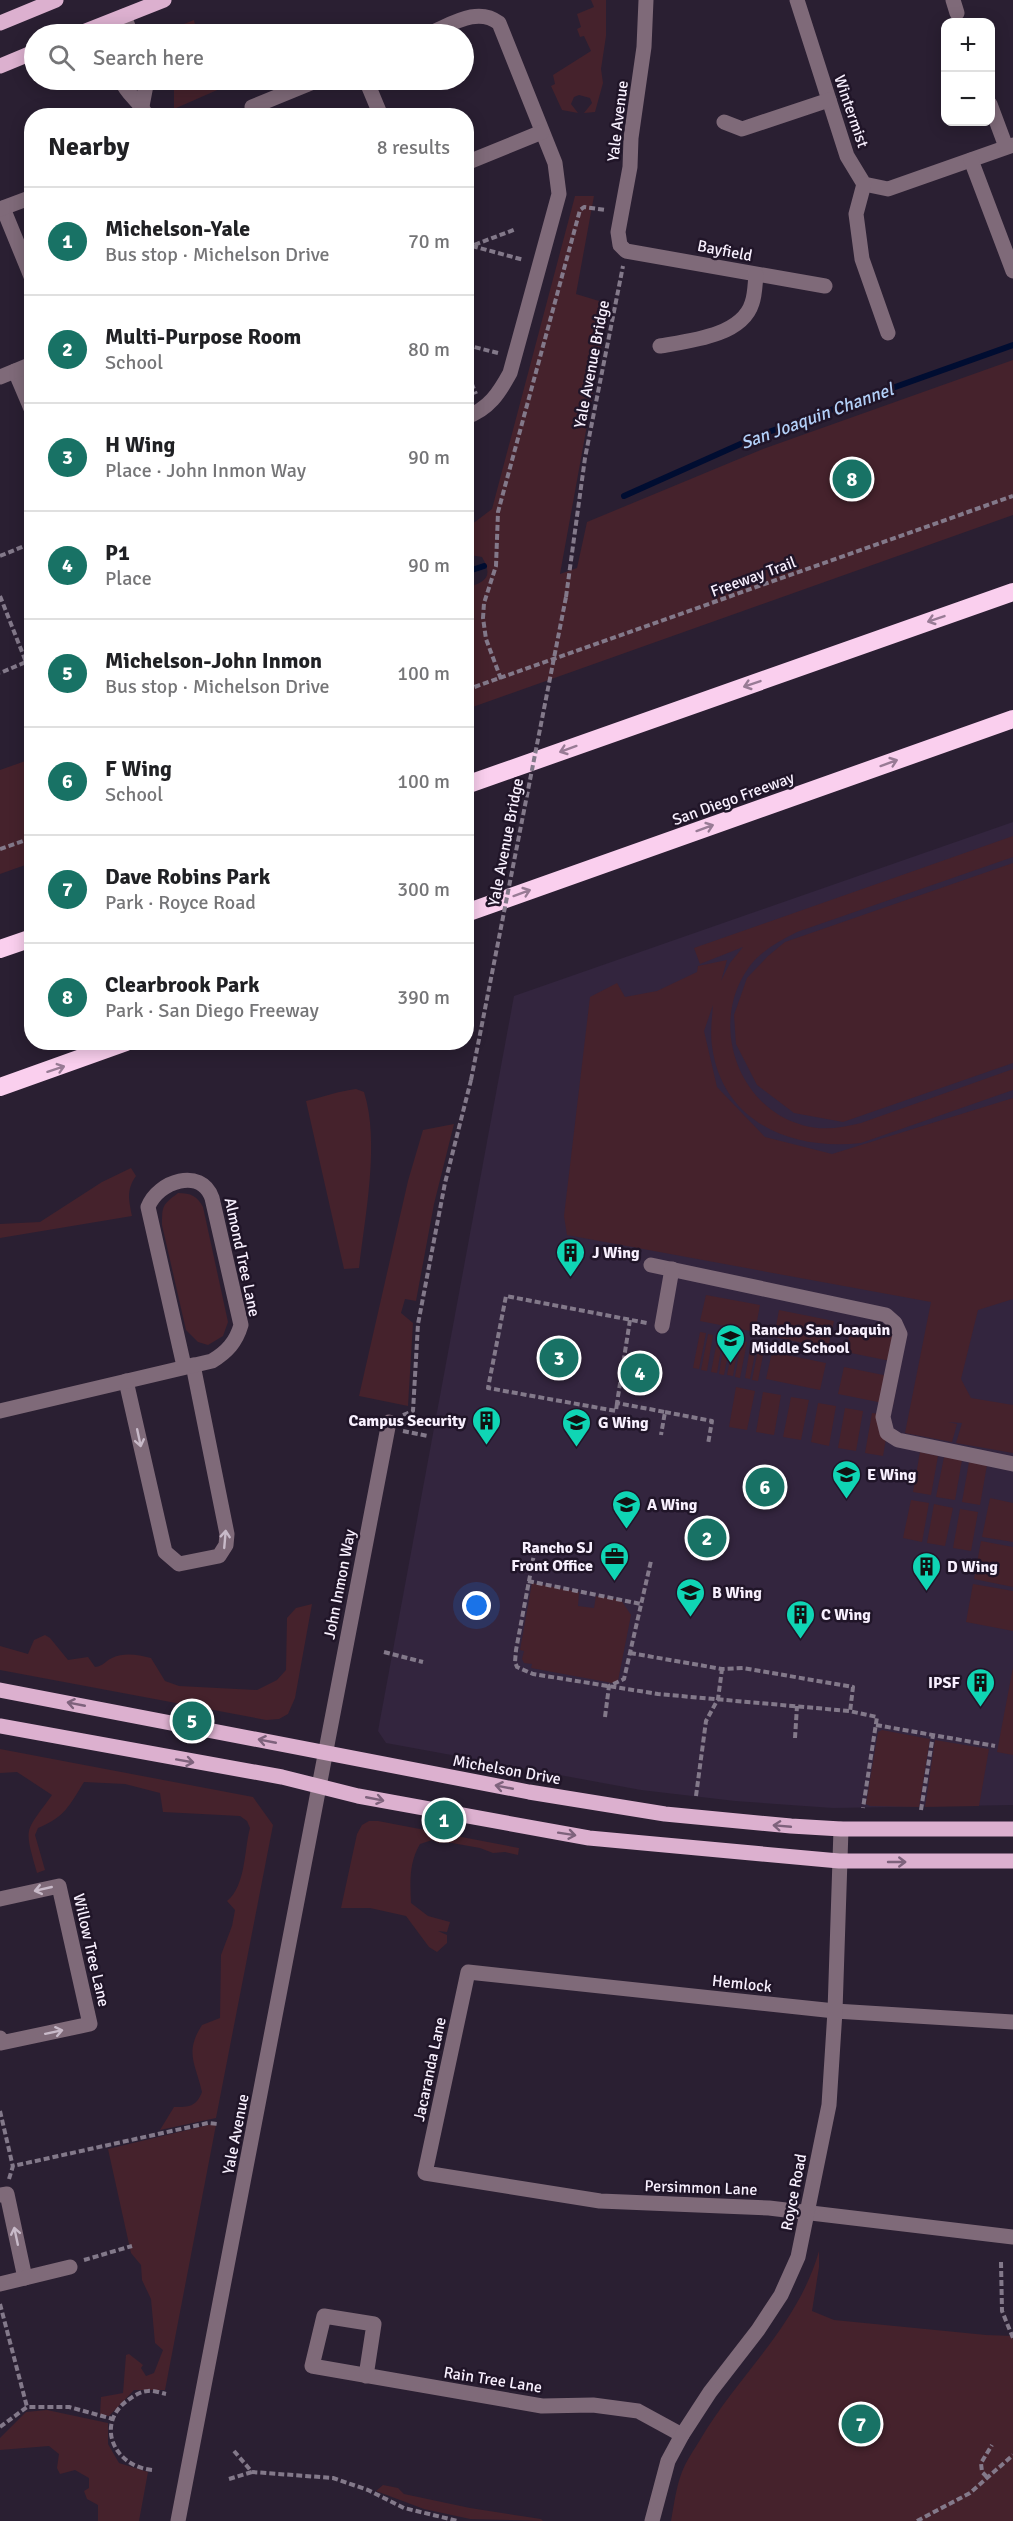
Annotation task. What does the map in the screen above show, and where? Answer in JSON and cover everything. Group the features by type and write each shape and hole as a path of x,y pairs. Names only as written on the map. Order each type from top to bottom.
{"highway":[{"path":"474,782 1013,592"},
{"path":"991,600 1013,604"},
{"name":"San Diego Freeway","path":"474,910 1013,719"},
{"path":"0,949 24,941"},
{"path":"0,1087 104,1050"}],"main road":[{"path":"0,23 56,0"},
{"path":"110,24 164,0"},
{"path":"0,66 24,56"},
{"name":"Michelson Drive","path":"0,1690 538,1794 644,1811 841,1829 1013,1829"},
{"path":"0,1726 494,1822 589,1838 839,1861 1013,1861"}],"street":[{"name":"Yale Avenue","path":"623,248 618,232 630,167 631,138 645,47 645,0"},
{"name":"Wintermist","path":"797,0 847,156 864,184"},
{"path":"453,24 476,15 489,16 499,23 556,171 559,194 510,373 501,391 482,409 474,413"},
{"path":"124,16 127,24"},
{"path":"125,90 141,108"},
{"path":"144,108 146,90"},
{"path":"252,107 294,90"},
{"path":"370,90 378,108"},
{"path":"724,122 742,129 829,100"},
{"path":"888,333 862,259 856,213 864,184 888,189 1010,146 995,114"},
{"path":"474,160 542,132"},
{"path":"971,160 1013,271"},
{"path":"24,200 1,209 24,261"},
{"name":"Bayfield","path":"623,248 756,275 825,286"},
{"path":"660,346 716,335 744,318 752,304 756,275"},
{"path":"0,377 24,367"},
{"path":"15,371 24,392"},
{"name":"Almond Tree Lane","path":"0,1411 189,1365 212,1361 237,1339 241,1325 212,1198 209,1190 201,1183 190,1180 169,1184 156,1192 148,1206 189,1365 226,1534 226,1545 219,1556 179,1564 165,1552 126,1381"},
{"path":"651,1265 886,1315 895,1323 900,1334 883,1417 887,1433 898,1440 1013,1464"},
{"path":"662,1326 672,1269"},
{"name":"John Inmon Way","path":"325,1753 389,1422"},
{"name":"Yale Avenue","path":"178,2521 325,1753"},
{"name":"Royce Road","path":"652,2521 668,2461 682,2435 710,2392 758,2330 781,2295 798,2257 829,2105 835,2011 841,1829"},
{"name":"Willow Tree Lane","path":"0,1899 59,1886 90,2024 1,2043 0,2038"},
{"name":"Hemlock","path":"468,1972 835,2011 1013,2022"},
{"name":"Jacaranda Lane","path":"425,2173 468,1972"},
{"name":"Persimmon Lane","path":"425,2173 600,2201 769,2208 1013,2237"},
{"path":"3,2190 7,2194 25,2278"},
{"path":"0,2284 77,2263"},
{"name":"Rain Tree Lane","path":"366,2376 374,2324 324,2316 312,2366 366,2376 542,2406 592,2405 638,2411 682,2435"}],"path":[{"path":"501,678 486,639 483,618 484,603 496,566 498,512 580,210 584,207 594,207 621,213"},
{"path":"474,245 516,229"},
{"path":"474,247 540,264"},
{"name":"Yale Avenue Bridge","path":"389,1422 413,1411 418,1324 445,1183 471,1080 566,597 585,458 623,248"},
{"path":"474,347 514,357"},
{"path":"474,389 482,409"},
{"name":"Freeway Trail","path":"474,687 1013,496"},
{"path":"0,556 24,546"},
{"path":"0,596 24,657"},
{"path":"0,673 24,663"},
{"path":"0,849 24,841"},
{"path":"630,1320 616,1411 488,1388 506,1296 662,1326"},
{"path":"617,1403 712,1421 708,1444"},
{"path":"661,1435 665,1412"},
{"path":"414,1433 428,1436"},
{"path":"534,1549 516,1650 517,1667 533,1674 609,1686 877,1717 863,1808"},
{"path":"609,1686 624,1679 651,1561"},
{"path":"528,1581 641,1604"},
{"path":"384,1652 423,1662"},
{"path":"630,1653 722,1668 743,1668 853,1687 849,1712"},
{"path":"696,1796 706,1721 718,1699 722,1668"},
{"path":"605,1717 609,1686"},
{"path":"795,1738 797,1707"},
{"path":"876,1725 995,1746"},
{"path":"921,1810 933,1735"},
{"path":"0,2110 13,2167 3,2190"},
{"path":"13,2167 208,2123 218,2124"},
{"path":"77,2263 132,2246"},
{"path":"1001,2262 1002,2311 1013,2338"},
{"path":"0,2304 27,2407"},
{"path":"152,2470 142,2469 126,2462 117,2452 111,2432 113,2419 123,2403 136,2396 148,2391 166,2394"},
{"path":"0,2427 27,2407 69,2407 113,2419"},
{"path":"987,2477 981,2472 981,2463 992,2445"},
{"path":"234,2451 252,2472"},
{"path":"917,2521 970,2493 1013,2455"},
{"path":"229,2479 252,2472 333,2478 368,2490 404,2508 458,2521"}],"shaded area":[{"path":"591,0 606,0 606,36 601,69 603,83 595,112 584,113 592,103 590,98 579,95 574,97 571,104 578,113 562,110 551,86 555,84 553,75 591,51 584,36 580,37 577,29 581,27 577,14 594,7"},
{"path":"174,90 217,90 176,108 174,108"},
{"path":"575,196 594,196 576,294 609,304 560,574 577,568 587,522 763,449 1013,360 1013,515 474,707 474,585 486,578 487,570 482,557 474,556 474,523 492,509"},
{"path":"24,761 24,865 0,874 0,770"},
{"name":"Rancho San Joaquin Middle School","path":"1013,822 1013,1805 833,1808 735,1801 641,1790 386,1743 378,1731 514,996"},
{"path":"1013,836 1013,857 797,932 771,947 749,967 737,989 731,1012 731,1036 736,1060 746,1081 760,1100 779,1115 809,1127 831,1128 861,1123 1013,1069 1013,1090 861,1143 810,1142 787,1136 765,1126 746,1113 730,1095 718,1073 712,1046 713,1005 704,1031 717,1087 765,1137 832,1154 1013,1098 1013,1299 978,1310 961,1379 971,1398 1013,1405 1013,1453 956,1443 962,1423 948,1422 957,1424 952,1442 905,1433 931,1302 567,1235 564,1216 590,997 617,983 625,997 657,991 697,972 698,966 727,960 721,981 730,963 743,947 700,964 694,948"},
{"path":"1013,863 1013,1063 843,1122 794,1113 757,1085 736,1044 734,1015 747,978 768,956 785,942"},
{"path":"356,1089 364,1092 369,1112 370,1179 359,1268 344,1269 306,1101"},
{"path":"454,1124 434,1204 416,1301 405,1299 401,1313 413,1323 408,1406 359,1396 408,1181 423,1130"},
{"path":"131,1168 136,1176 129,1200 132,1216 0,1238 0,1224 40,1222 102,1182"},
{"path":"178,1193 193,1196 203,1207 228,1322 223,1336 208,1345 198,1342 186,1330 162,1225 164,1206"},
{"path":"706,1295 760,1305 755,1332 700,1321"},
{"path":"779,1310 834,1321 828,1348 774,1337"},
{"path":"851,1325 906,1335 900,1363 846,1352"},
{"path":"700,1332 706,1333 699,1369 693,1368"},
{"path":"708,1334 713,1335 707,1371 701,1370"},
{"path":"718,1336 723,1337 717,1373 711,1372"},
{"path":"725,1338 731,1339 724,1375 719,1374"},
{"path":"734,1339 739,1340 733,1376 727,1375"},
{"path":"741,1341 747,1342 740,1378 735,1377"},
{"path":"751,1342 757,1343 750,1379 745,1378"},
{"path":"759,1344 765,1345 758,1381 752,1380"},
{"path":"772,1352 826,1363 820,1390 766,1379"},
{"path":"844,1367 898,1378 893,1405 838,1394"},
{"path":"736,1387 755,1391 747,1430 729,1427"},
{"path":"763,1392 781,1395 774,1435 756,1432"},
{"path":"791,1397 809,1400 801,1440 783,1437"},
{"path":"818,1403 836,1406 829,1446 811,1442"},
{"path":"845,1408 863,1411 856,1451 838,1448"},
{"path":"872,1413 890,1416 883,1456 865,1453"},
{"path":"920,1452 938,1456 931,1495 913,1492"},
{"path":"944,1457 962,1460 955,1500 936,1497"},
{"path":"969,1462 987,1465 980,1505 962,1502"},
{"path":"990,1498 1013,1503 1013,1542 982,1537"},
{"path":"911,1500 929,1503 922,1542 903,1538"},
{"path":"934,1504 953,1508 945,1546 927,1543"},
{"path":"960,1509 978,1512 971,1551 953,1548"},
{"path":"981,1541 1013,1547 1013,1587 974,1579"},
{"path":"532,1583 579,1592 578,1606 594,1608 596,1596 621,1600 631,1615 618,1681 612,1683 531,1668 532,1664 524,1663 522,1659 524,1651 520,1650"},
{"path":"973,1584 1013,1591 1013,1631 966,1622"},
{"path":"312,1604 295,1698 288,1714 279,1719 266,1720 0,1670 0,1646 28,1654 34,1640 45,1635 68,1660 88,1657 95,1667 117,1656 136,1655 151,1658 165,1681 179,1686 257,1690 277,1680 286,1670 287,1618 296,1608"},
{"path":"1013,1667 1013,1755 997,1752"},
{"path":"882,1730 930,1739 919,1807 866,1804 878,1732"},
{"path":"935,1740 989,1749 979,1806 925,1807"},
{"path":"0,1749 253,1797 273,1825 216,2118 160,2130 174,2107 191,2105 197,2101 202,2092 193,2058 194,2043 202,2025 220,2018 221,1955 232,1926 235,1910 227,1901 238,1886 241,1877 250,1828 247,1821 240,1816 163,1812 160,1793 125,1784 84,1782 60,1815 38,1828 35,1835 45,1870 37,1873 30,1846 29,1831 52,1795 17,1772 0,1773"},
{"path":"369,1821 519,1848 518,1855 505,1852 493,1853 480,1848 439,1843 432,1840 420,1844 412,1865 411,1903 428,1916 450,1922 447,1932 438,1931 447,1935 447,1943 437,1952 429,1947 406,1916 370,1908 341,1908 357,1834 362,1825"},
{"path":"216,2125 165,2390 134,2390 109,2416 100,2415 101,2397 123,2393 126,2355 129,2354 143,2365 141,2368 146,2376 154,2373 163,2350 155,2343 151,2299 142,2280 141,2265 131,2253 108,2149"},
{"path":"819,2251 819,2267 812,2311 834,2320 1013,2336 1013,2521 671,2521 678,2484 688,2460 715,2416 782,2327 797,2303"},
{"path":"47,2410 108,2423 108,2444 119,2463 148,2472 139,2521 98,2521 98,2505 87,2499 84,2491 89,2488 89,2478 75,2470 60,2474 57,2468 59,2454 49,2446 0,2450 0,2438 26,2412"},
{"path":"383,2485 398,2488 404,2494 543,2521 470,2519 424,2509 376,2491"}],"waterway":[{"name":"San Joaquin Channel","path":"624,496 763,434 1013,345"},
{"name":"San Joaquin Channel","path":"474,569 484,566"}],"place":[{"name":"Clearbrook Park","path":"852,479"},
{"name":"J Wing","path":"571,1278"},
{"name":"H Wing","path":"559,1358"},
{"name":"Rancho San Joaquin Middle School","path":"730,1364"},
{"name":"P1","path":"640,1373"},
{"name":"Campus Security","path":"487,1446"},
{"name":"G Wing","path":"577,1448"},
{"name":"F Wing","path":"765,1487"},
{"name":"E Wing","path":"846,1500"},
{"name":"A Wing","path":"626,1530"},
{"name":"Multi-Purpose Room","path":"707,1538"},
{"name":"Rancho SJ Front Office","path":"614,1582"},
{"name":"D Wing","path":"926,1592"},
{"name":"B Wing","path":"691,1618"},
{"name":"C Wing","path":"800,1640"},
{"name":"IPSF","path":"981,1708"},
{"name":"Michelson-John Inmon","path":"192,1721"},
{"name":"Michelson-Yale","path":"444,1820"},
{"name":"Dave Robins Park","path":"861,2424"}]}
